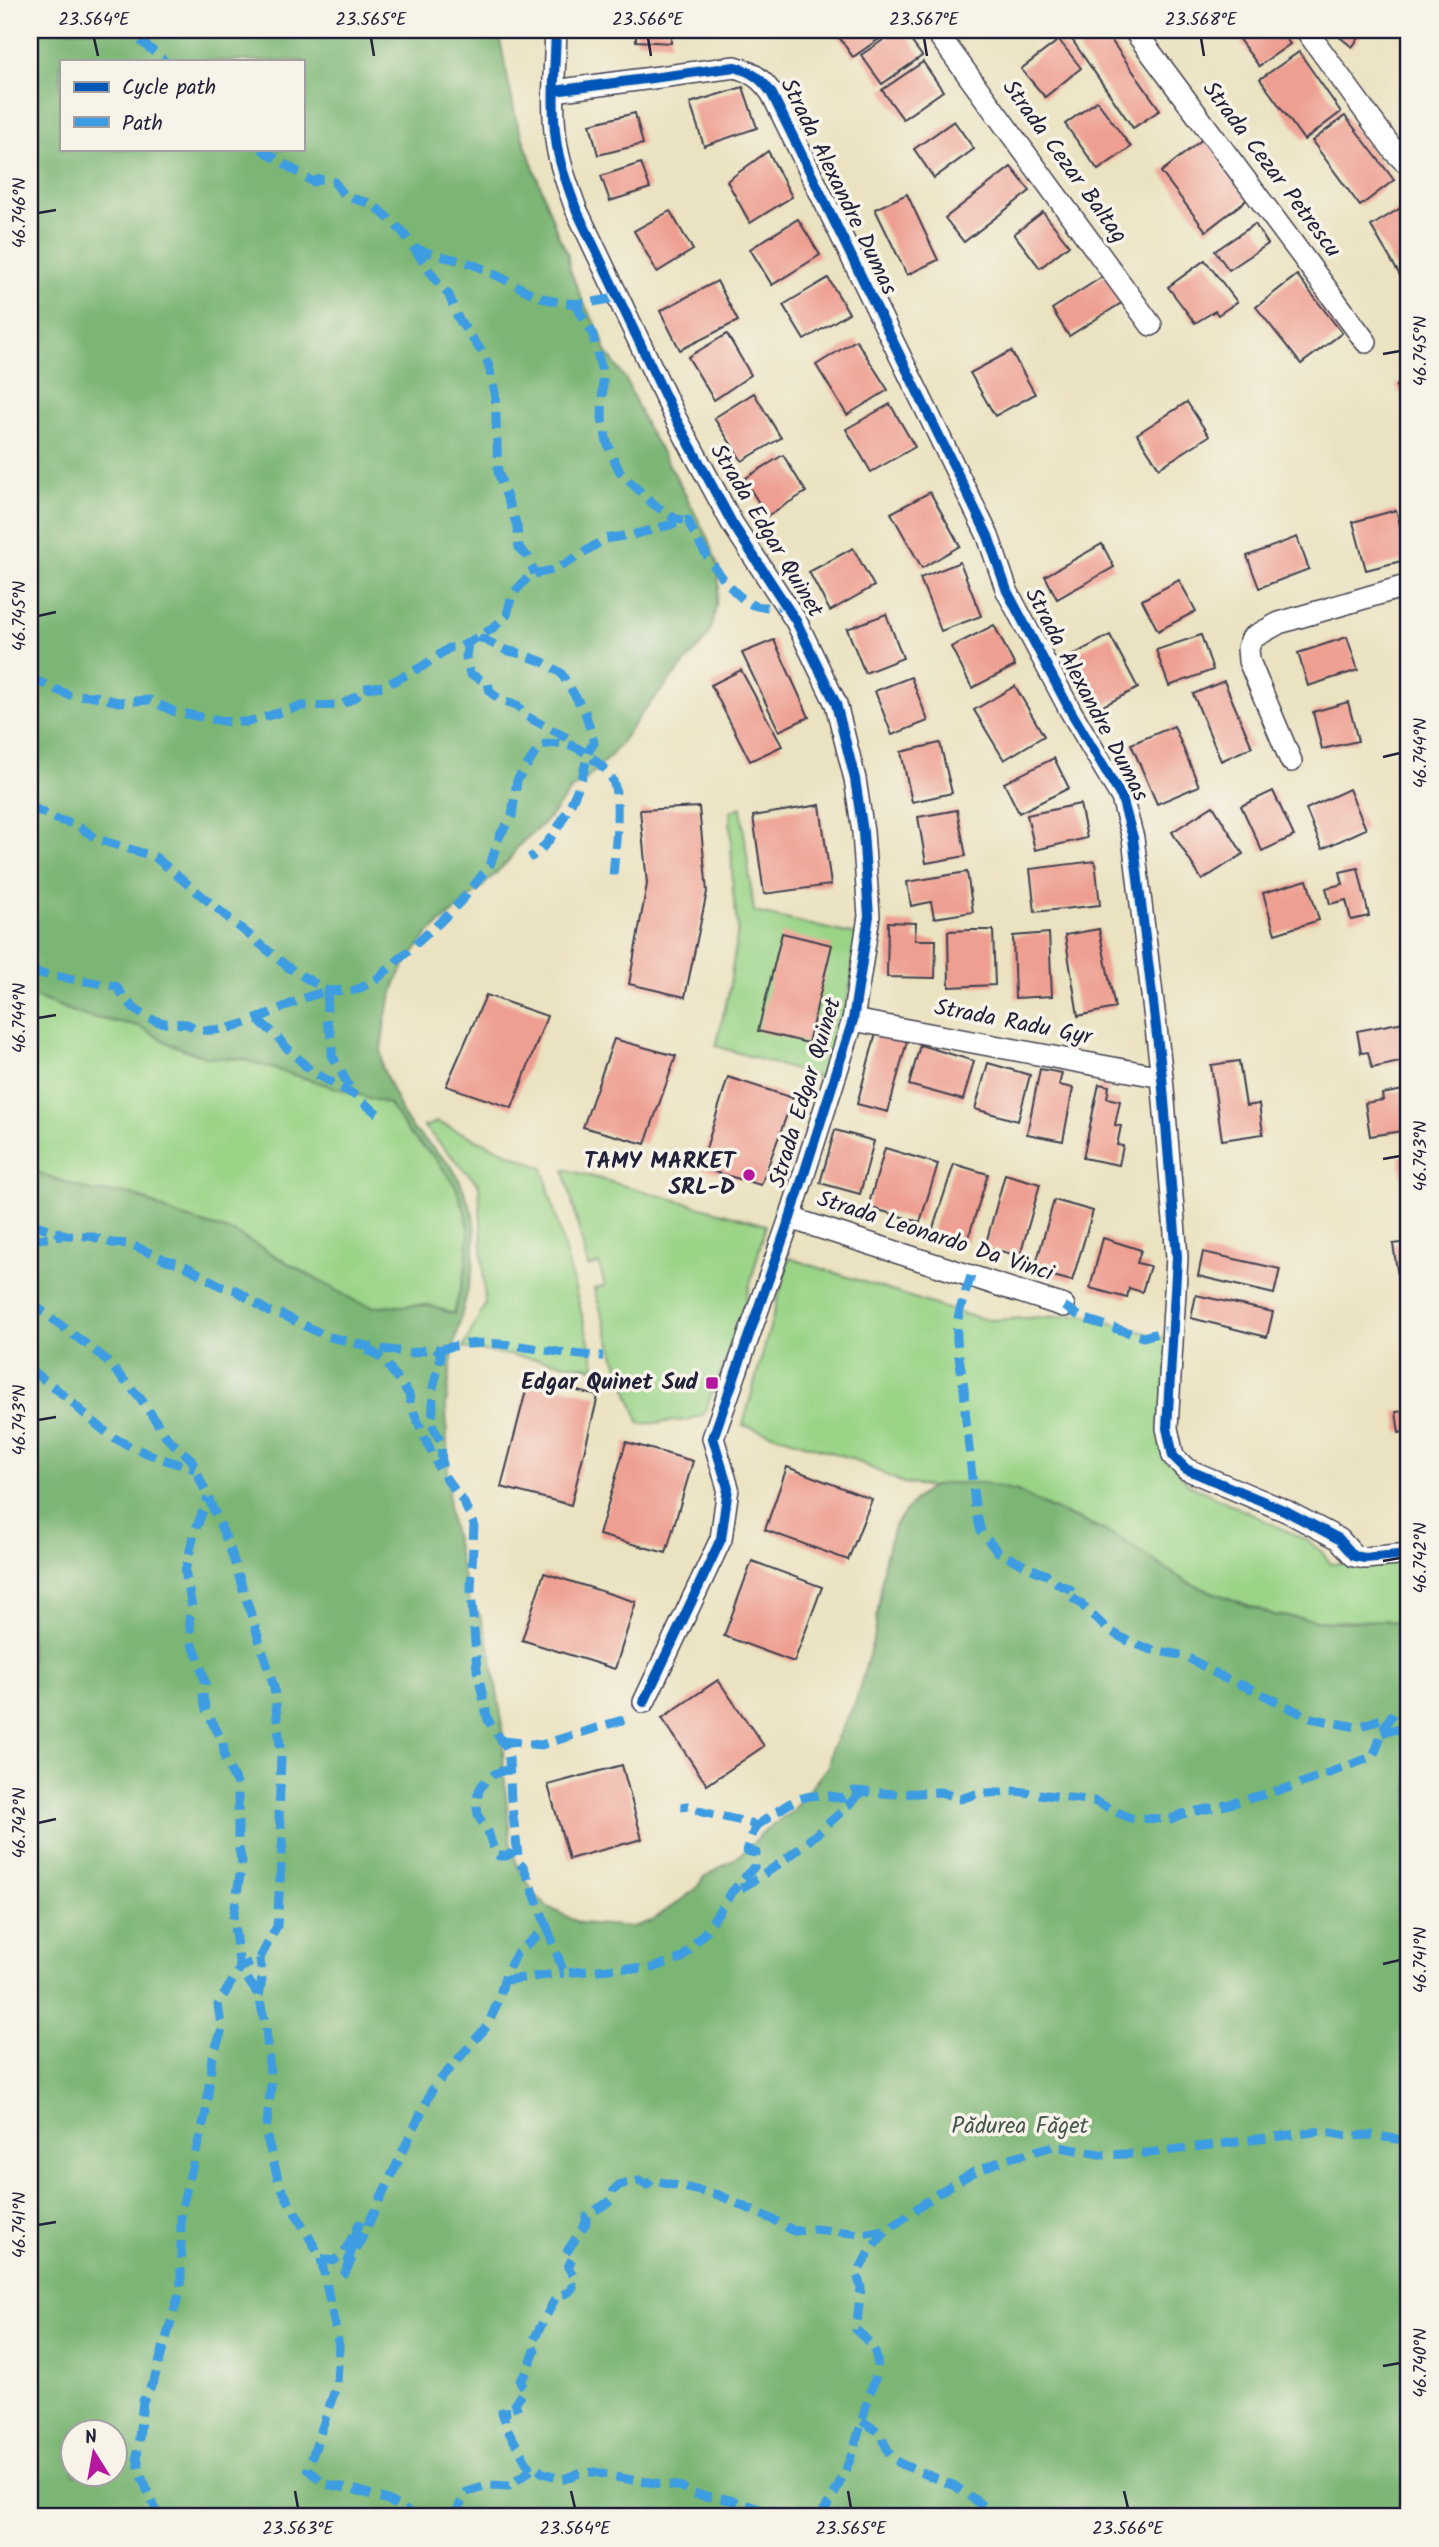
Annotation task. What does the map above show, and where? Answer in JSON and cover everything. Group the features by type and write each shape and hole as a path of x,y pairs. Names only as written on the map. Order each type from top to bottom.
{"street":[{"name":"Strada Edgar Quinet","path":"556,30 556,142 563,173 576,209 677,419 732,523 796,621 836,704 855,779 863,832 869,916 853,1020 790,1218 713,1438 728,1488 721,1539 644,1702"},
{"name":"Strada Cezar Baltag","path":"935,30 1151,325"},
{"name":"Strada Cezar Petrescu","path":"1134,30 1366,342"},
{"path":"1306,30 1394,151 1404,161 1409,162"},
{"name":"Strada Alexandre Dumas","path":"554,91 735,67 749,71 764,82 988,536 1007,591 1070,710 1122,798 1133,838 1162,1077 1177,1257 1167,1428 1173,1456 1185,1469 1242,1491 1339,1539 1354,1556 1409,1554"},
{"path":"1291,761 1248,661 1252,638 1279,623 1409,585"},
{"name":"Strada Radu Gyr","path":"853,1020 1162,1077"},
{"name":"Strada Leonardo Da Vinci","path":"790,1218 1064,1306"}],"green space":[{"name":"Pădurea Făget","path":"30,30 498,30 516,119 567,252 570,270 583,302 600,333 606,351 626,380 647,428 706,535 719,569 713,623 706,639 646,708 613,753 587,779 572,789 549,818 518,846 509,860 483,886 428,934 397,980 386,1015 381,1049 382,1067 403,1115 413,1129 451,1166 473,1214 473,1268 453,1350 446,1404 449,1513 469,1601 480,1615 490,1649 502,1721 511,1847 517,1865 535,1895 548,1907 579,1923 633,1927 651,1921 695,1890 706,1876 736,1858 762,1833 793,1811 828,1766 832,1748 855,1703 875,1634 884,1562 894,1526 916,1499 931,1487 948,1483 983,1483 1017,1491 1114,1535 1188,1583 1274,1615 1330,1622 1384,1620 1409,1627 1409,2517 30,2517 30,1170 93,1192 131,1194 179,1216 235,1233 357,1302 374,1307 428,1305 454,1314 466,1267 469,1232 466,1214 455,1185 435,1158 409,1133 389,1104 242,1059 205,1057 170,1044 139,1026 85,1016 30,995"},
{"path":"741,807 754,912 860,936 846,1008 827,1080 716,1046 729,991 738,929 733,892 730,812"},
{"path":"30,995 85,1016 139,1026 170,1044 205,1057 242,1059 389,1104 409,1133 435,1158 455,1185 466,1214 469,1232 466,1267 454,1314 428,1305 374,1307 357,1302 235,1233 179,1216 132,1194 93,1192 30,1170"},
{"path":"437,1122 543,1168 596,1368 463,1348 485,1305 479,1185 424,1127"},
{"path":"564,1169 766,1225 736,1336 703,1415 688,1420 640,1424 619,1370 594,1289 605,1286 599,1264 588,1267"},
{"path":"789,1258 963,1314 990,1320 1083,1315 1168,1339 1166,1455 1188,1484 1308,1541 1322,1552 1331,1564 1409,1558 1409,1627 1384,1620 1330,1622 1274,1615 1188,1583 1098,1527 1017,1491 948,1483 931,1487 903,1483 850,1458 743,1425"}],"building":[{"path":"636,30 671,30 671,43 636,41"},
{"path":"834,30 892,30 853,57"},
{"path":"898,30 903,30 922,56 882,84 861,55"},
{"path":"1104,30 1160,110 1133,128 1066,31"},
{"path":"1232,30 1279,30 1290,44 1259,66"},
{"path":"1331,30 1365,30 1352,47"},
{"path":"1059,40 1081,68 1045,97 1021,69"},
{"path":"1299,52 1341,112 1304,140 1260,79"},
{"path":"923,62 943,91 903,119 882,90"},
{"path":"743,87 757,128 704,146 690,103"},
{"path":"1097,101 1131,147 1098,170 1065,124"},
{"path":"635,113 643,144 598,155 590,124"},
{"path":"1345,116 1394,180 1360,206 1312,141"},
{"path":"954,121 974,149 934,178 914,149"},
{"path":"1208,135 1254,194 1206,231 1161,172"},
{"path":"768,151 792,197 750,223 727,181"},
{"path":"641,163 650,188 610,201 601,176"},
{"path":"1011,167 1030,191 964,242 945,218"},
{"path":"907,194 938,260 907,275 875,209"},
{"path":"1409,203 1409,272 1401,277 1371,226"},
{"path":"670,211 693,250 657,272 634,231"},
{"path":"1043,212 1069,245 1040,268 1014,234"},
{"path":"798,219 820,255 772,285 750,249"},
{"path":"1255,224 1268,244 1229,270 1215,251"},
{"path":"1205,260 1237,302 1218,315 1215,311 1195,323 1168,287"},
{"path":"1105,275 1123,302 1069,336 1052,309"},
{"path":"1297,275 1342,333 1301,364 1256,307"},
{"path":"828,278 849,313 804,340 783,305"},
{"path":"717,281 738,321 680,350 660,311"},
{"path":"727,334 751,375 714,400 688,357"},
{"path":"856,340 888,390 847,415 816,365"},
{"path":"1011,351 1035,394 995,416 970,373"},
{"path":"1409,378 1409,408 1396,386"},
{"path":"754,393 781,438 742,461 714,418"},
{"path":"1187,402 1209,436 1159,468 1137,434"},
{"path":"890,404 915,447 871,472 846,429"},
{"path":"783,455 806,492 767,516 744,479"},
{"path":"930,492 960,546 922,568 891,513"},
{"path":"1396,510 1409,559 1366,570 1353,522"},
{"path":"1297,537 1309,569 1259,588 1247,556"},
{"path":"1102,544 1114,567 1057,599 1045,576"},
{"path":"853,548 874,586 830,611 809,572"},
{"path":"960,562 981,616 941,631 920,578"},
{"path":"1179,580 1196,611 1158,631 1142,600"},
{"path":"886,614 903,658 865,673 847,629"},
{"path":"994,625 1015,666 972,688 951,647"},
{"path":"1110,635 1138,688 1099,708 1071,656"},
{"path":"1201,635 1213,670 1169,686 1156,650"},
{"path":"1347,637 1358,670 1308,686 1298,653"},
{"path":"774,640 809,717 779,731 742,653"},
{"path":"741,670 782,746 750,761 711,685"},
{"path":"911,677 928,721 892,735 875,691"},
{"path":"1224,681 1252,747 1221,761 1193,694"},
{"path":"1015,686 1044,736 1004,760 974,710"},
{"path":"1348,702 1358,741 1322,749 1313,712"},
{"path":"1174,726 1199,786 1157,804 1131,744"},
{"path":"940,743 952,793 912,802 901,752"},
{"path":"1054,758 1069,788 1019,813 1004,783"},
{"path":"1349,789 1366,829 1322,849 1306,809"},
{"path":"1273,791 1294,836 1262,851 1241,806"},
{"path":"1080,804 1087,838 1035,850 1027,815"},
{"path":"820,805 831,885 764,894 753,816"},
{"path":"1213,806 1243,854 1202,880 1172,832"},
{"path":"699,807 707,892 685,997 629,984 647,884 640,810"},
{"path":"957,810 966,856 926,863 918,817"},
{"path":"1095,861 1100,905 1035,912 1030,869"},
{"path":"1358,868 1369,916 1351,920 1346,900 1330,904 1326,888 1343,884 1340,872"},
{"path":"967,872 973,912 934,918 931,902 911,906 907,882"},
{"path":"1307,880 1319,920 1275,934 1263,893"},
{"path":"888,922 916,923 915,940 936,940 935,978 887,977"},
{"path":"1099,929 1115,1008 1078,1016 1065,935"},
{"path":"993,930 995,985 949,987 948,931"},
{"path":"782,933 832,945 808,1043 758,1031"},
{"path":"1049,933 1052,996 1015,998 1013,936"},
{"path":"486,995 547,1016 512,1108 446,1086"},
{"path":"1409,1021 1409,1060 1372,1068 1368,1052 1361,1053 1357,1031"},
{"path":"876,1033 907,1041 888,1112 857,1104"},
{"path":"614,1039 676,1056 645,1144 583,1127"},
{"path":"920,1045 974,1061 963,1100 909,1085"},
{"path":"1239,1061 1246,1106 1259,1104 1263,1134 1222,1140 1211,1065"},
{"path":"988,1063 1030,1075 1018,1121 975,1109"},
{"path":"1040,1069 1062,1073 1059,1085 1073,1088 1063,1141 1027,1134"},
{"path":"728,1077 793,1098 761,1185 700,1168"},
{"path":"1099,1084 1109,1086 1107,1098 1120,1101 1115,1125 1121,1126 1117,1145 1123,1146 1119,1165 1083,1158"},
{"path":"1409,1089 1409,1130 1370,1136 1365,1103 1383,1100 1382,1094"},
{"path":"835,1130 874,1141 860,1194 820,1183"},
{"path":"885,1148 938,1164 920,1222 868,1207"},
{"path":"1409,1155 1409,1204 1406,1204 1399,1157"},
{"path":"954,1164 988,1174 967,1242 932,1231"},
{"path":"1005,1174 1040,1184 1020,1256 985,1247"},
{"path":"1054,1200 1093,1211 1072,1281 1034,1271"},
{"path":"1103,1238 1141,1250 1137,1263 1150,1266 1142,1292 1129,1288 1127,1298 1090,1288"},
{"path":"1409,1242 1409,1274 1398,1276 1393,1244"},
{"path":"1203,1252 1280,1269 1274,1294 1198,1276"},
{"path":"1196,1295 1273,1312 1267,1337 1191,1318"},
{"path":"529,1379 598,1396 571,1505 501,1487"},
{"path":"1409,1410 1409,1431 1399,1433 1396,1412"},
{"path":"626,1442 693,1461 666,1553 599,1535"},
{"path":"787,1467 872,1499 848,1560 765,1530"},
{"path":"752,1561 822,1587 794,1662 724,1636"},
{"path":"544,1573 636,1602 615,1669 522,1640"},
{"path":"718,1680 764,1746 707,1785 662,1718"},
{"path":"622,1765 642,1839 569,1859 548,1785"}],"marked path":[{"path":"116,30 137,38 164,60"},
{"path":"263,150 313,182 320,179 334,182 346,197 376,207 402,231 449,295 458,318 488,363 495,393 498,472 517,526 519,548 528,557 535,574"},
{"path":"415,248 477,266 529,292 558,302 594,302 618,297"},
{"path":"575,304 592,332 603,376 602,418 607,442 616,464 620,472 653,504 676,519 683,520"},
{"path":"30,678 69,695 95,696 118,702 150,700 175,712 229,722 247,722 302,706 341,705 357,696 363,688 385,686 423,666 449,648 460,647 492,629 507,615 512,595 530,575 557,569 605,539 688,520 715,568 744,600 761,607 786,605"},
{"path":"479,637 505,650 543,662 561,673 585,712 594,743 562,821 546,844 529,858"},
{"path":"468,642 466,657 470,674 488,683 490,692 499,699 517,705 526,716 573,741"},
{"path":"30,806 55,819 77,825 97,839 155,857 289,968 328,991 356,990 377,979 463,899 490,865 500,835 512,816 517,780 541,745 562,743 573,746 591,757 611,777 617,802 613,879"},
{"path":"30,972 116,986 142,1015 165,1023 187,1024 201,1030 235,1026 328,991 326,1018 332,1039 332,1055 353,1094"},
{"path":"258,1020 311,1071 353,1094 383,1118"},
{"path":"30,1223 66,1235 90,1236 112,1243 130,1244 166,1260 180,1263 221,1286 236,1290 269,1312 283,1315 326,1336 375,1348 412,1353 434,1348 439,1350 440,1360 433,1388 433,1413 430,1421 441,1442 445,1477 463,1501 474,1524 471,1590 477,1670 488,1720 507,1749 519,1863 524,1868 547,1927 517,1953 507,1971 488,2025 433,2088 345,2273 359,2224 344,2254 333,2261 321,2258 280,2186 266,2134 271,2085 266,2028 259,1996 240,1968 233,1919 242,1862 238,1845 238,1786 225,1760 223,1743 206,1710 203,1697 205,1682 192,1644 189,1620 192,1607 185,1571 194,1534 208,1498"},
{"path":"30,1240 62,1236"},
{"path":"971,1276 961,1306 957,1336 975,1506 981,1532 998,1552 1070,1589 1069,1596 1107,1629 1126,1640 1149,1649 1185,1656 1226,1679 1310,1718 1357,1727 1390,1717"},
{"path":"30,1302 103,1357 141,1399 168,1439 191,1459 229,1545 274,1687 281,1756 279,1818 283,1835 277,1926 260,1958 240,1968 218,2005 222,2030 212,2058 206,2112 181,2211 181,2287 154,2380 143,2401 137,2457 141,2476 156,2510 156,2517"},
{"path":"1064,1306 1082,1318 1143,1337 1173,1329"},
{"path":"439,1350 480,1343 603,1356"},
{"path":"366,1351 373,1352 386,1363 409,1394 411,1406 439,1469"},
{"path":"30,1370 118,1440 151,1455 195,1469"},
{"path":"755,1827 796,1800 815,1796 842,1798 854,1791 895,1794 941,1792 960,1799 976,1794 1016,1791 1094,1801 1130,1818 1171,1819 1291,1787 1372,1757 1388,1720 1409,1697"},
{"path":"502,1741 541,1745 629,1718"},
{"path":"1382,1733 1409,1729"},
{"path":"509,1770 487,1779 479,1792 477,1808 499,1856 512,1853 514,1841"},
{"path":"741,1888 789,1856 861,1793"},
{"path":"547,1927 564,1973 620,1968 649,1969 682,1958 754,1867 756,1853 747,1851 755,1827 751,1823 702,1812 688,1806 681,1807"},
{"path":"259,1996 262,1979 260,1958"},
{"path":"506,1980 564,1973"},
{"path":"819,2517 836,2491 849,2463 876,2374 875,2351 856,2330 861,2288 857,2274 871,2249 887,2230 940,2192 972,2173 1006,2159 1054,2146 1105,2155 1149,2153 1321,2131 1409,2141"},
{"path":"530,2469 509,2432 502,2412 518,2411 515,2403 525,2389 520,2381 535,2351 532,2343 556,2297 569,2292 573,2287 571,2282 574,2277 568,2267 572,2259 566,2253 586,2223 586,2216 612,2200 614,2190 619,2185 639,2181 647,2185 651,2180 719,2195 794,2231 815,2229 861,2234 887,2230"},
{"path":"321,2258 339,2346 337,2384 308,2469 325,2484 388,2500 417,2517"},
{"path":"862,2421 879,2432 890,2455 901,2464 955,2486 984,2506 994,2517"},
{"path":"453,2517 467,2492 491,2485 509,2486 535,2467 543,2473 564,2479 579,2473 595,2472 682,2487 693,2493 755,2507 778,2517"}],"cycle path":[{"path":"556,30 556,140 559,158 576,209 676,419 732,523 796,621 836,704 855,779 863,832 869,916 853,1020 790,1218 713,1438 728,1488 721,1539 644,1702"},
{"path":"554,91 735,67 756,77 772,94 988,536 1007,591 1070,710 1122,798 1133,838 1162,1077 1177,1257 1167,1428 1173,1456 1186,1469 1286,1511 1339,1539 1354,1556 1365,1558 1409,1554"}],"place":[{"name":"TAMY MARKET SRL-D","path":"749,1175"},
{"name":"Edgar Quinet Sud","path":"712,1383"}]}
